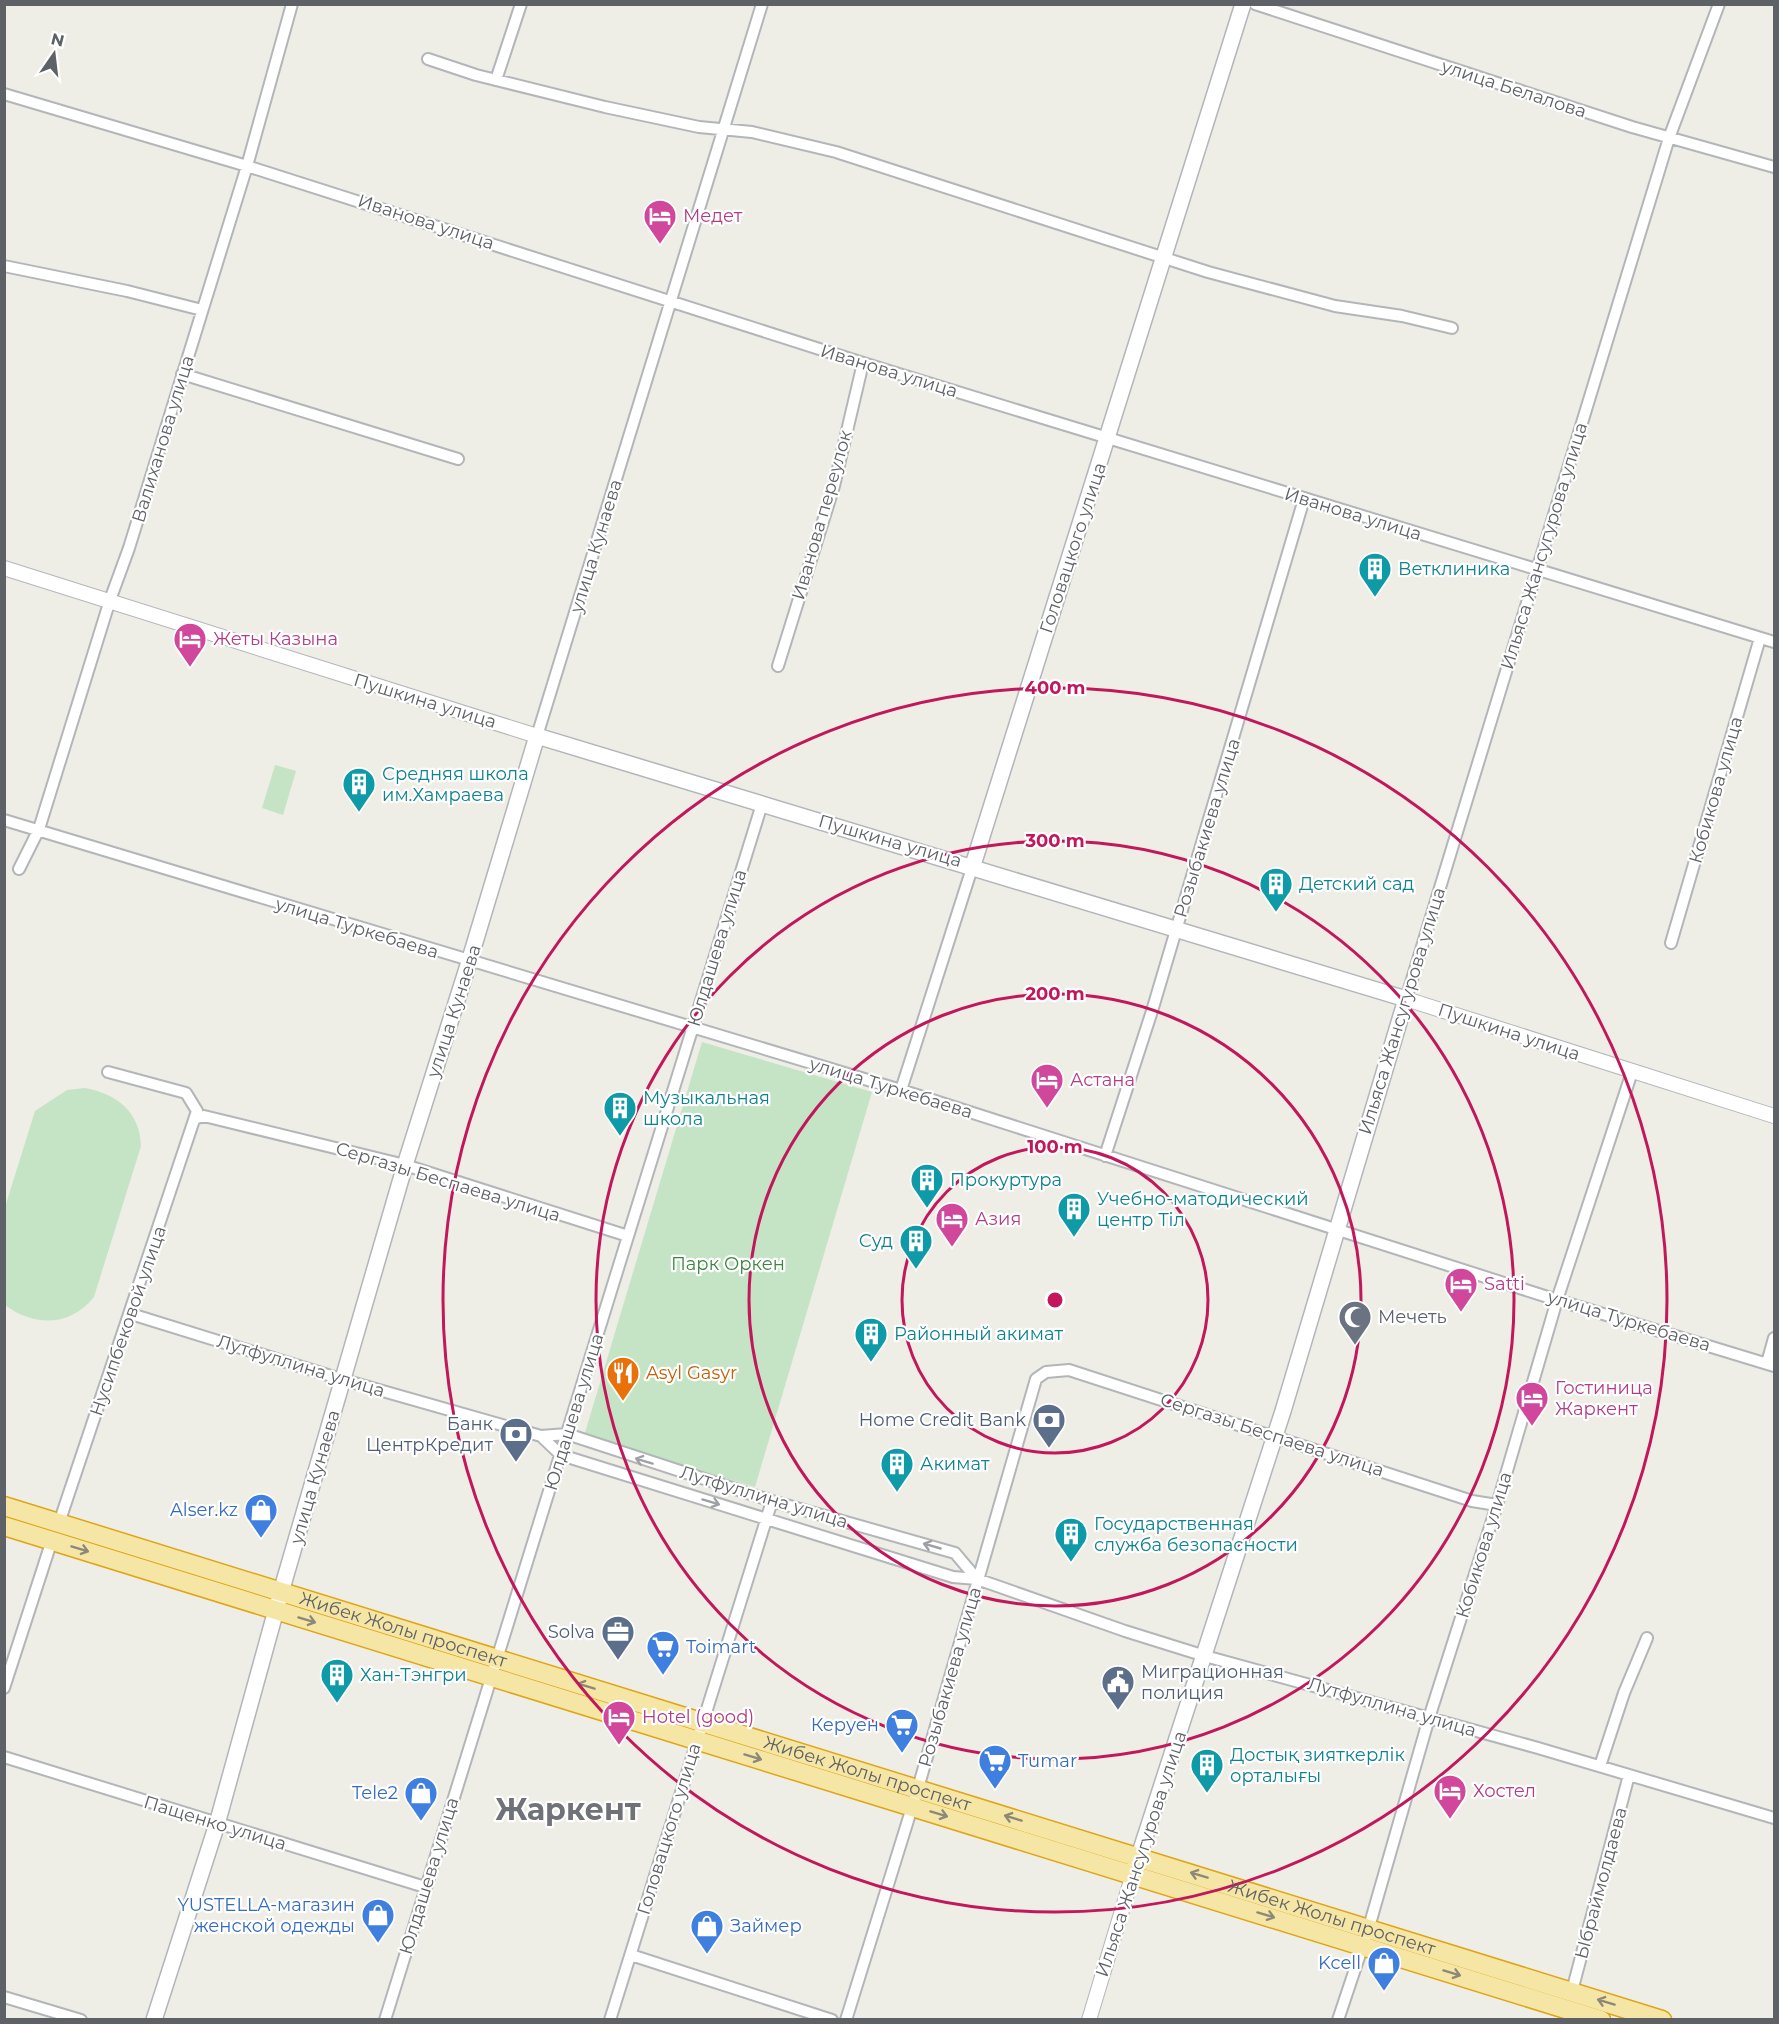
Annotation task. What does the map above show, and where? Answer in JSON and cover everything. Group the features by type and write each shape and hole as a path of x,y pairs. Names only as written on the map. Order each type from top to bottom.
{"highway":[{"name":"Жибек Жолы проспект","path":"4,1506 918,1788 1363,1945 1568,2007 1662,2019"},
{"name":"Жибек Жолы проспект","path":"4,1526 912,1806 1369,1928 1601,2019"}],"main road":[{"name":"Головацкого улица","path":"973,866 1243,4"},
{"name":"Пушкина улица","path":"537,736 973,866 1406,999"},
{"name":"улица Кунаева","path":"154,2019 217,1824 281,1592 405,1165 537,736"},
{"name":"Ильяса Жансугурова улица","path":"1136,1865 1275,1435 1406,999"}],"street":[{"name":"Валиханова улица","path":"19,869 39,829 110,600 129,548 247,166 292,4"},
{"path":"496,80 521,4"},
{"name":"улица Кунаева","path":"537,736 762,4"},
{"name":"улица Белалова","path":"1255,4 1669,138 1774,167"},
{"name":"Ильяса Жансугурова улица","path":"1406,999 1669,138 1719,4"},
{"path":"428,59 496,80 604,107 723,130 752,132 836,152 1163,257 1335,306 1401,316 1452,328"},
{"name":"Иванова улица","path":"4,94 247,166 863,363 1536,571 1774,642"},
{"path":"4,266 127,291 202,310"},
{"name":"Иванова переулок","path":"778,666 834,486 863,363"},
{"path":"183,374 458,459"},
{"name":"Розыбакиева улица","path":"1105,1156 1177,929 1304,499"},
{"name":"Пушкина улица","path":"4,568 537,736"},
{"name":"Кобикова улица","path":"1671,943 1760,638"},
{"name":"Юлдашева улица","path":"385,2019 762,804"},
{"name":"улица Туркебаева","path":"4,820 469,962 901,1090 1557,1300 1771,1365"},
{"name":"Головацкого улица","path":"901,1090 973,866"},
{"name":"Пушкина улица","path":"1406,999 1774,1116"},
{"path":"108,1072 186,1093 199,1115"},
{"name":"Кобикова улица","path":"1338,2019 1369,1928 1429,1718 1497,1505 1557,1300 1632,1072"},
{"name":"Сергазы Беспаева улица","path":"199,1115 405,1165 628,1236"},
{"name":"Нусипбековой улица","path":"59,1523 199,1115"},
{"name":"Лутфуллина улица","path":"131,1314 344,1380 541,1436 567,1434 772,1501 955,1553 977,1579"},
{"path":"1771,1365 1774,1338"},
{"name":"Сергазы Беспаева улица","path":"1046,1372 1069,1370 1275,1435 1472,1501 1497,1505"},
{"name":"Розыбакиева улица","path":"846,2019 918,1788 1036,1379 1046,1372"},
{"name":"Лутфуллина улица","path":"541,1436 561,1455 953,1577 977,1579 1125,1631 1205,1656 1600,1766 1774,1818"},
{"name":"Головацкого улица","path":"610,2019 772,1501"},
{"path":"4,1688 52,1540"},
{"path":"1600,1766 1624,1693 1647,1638"},
{"name":"Пащенко улица","path":"4,1757 425,1887"},
{"name":"Ыбраймолдаева","path":"1568,2007 1629,1775"},
{"name":"Ильяса Жансугурова улица","path":"1089,2019 1136,1865"},
{"path":"631,1955 832,2019"},
{"path":"4,1996 81,2019"}],"green space":[{"path":"275,765 296,771 283,815 262,808"},
{"name":"Парк Оркен","path":"702,1042 872,1092 755,1487 584,1436"},
{"path":"85,1088 107,1095 125,1106 136,1123 141,1146 94,1297 84,1307 63,1319 40,1320 16,1312 5,1305 5,1207 35,1111 67,1090"}],"place":[{"name":"Медет","path":"660,245"},
{"name":"Ветклиника","path":"1375,598"},
{"name":"Жеты Казына","path":"190,668"},
{"name":"Средняя школа им.Хамраева","path":"359,813"},
{"name":"Детский сад","path":"1276,913"},
{"name":"Астана","path":"1047,1109"},
{"name":"Музыкальная школа","path":"620,1137"},
{"name":"Прокуртура","path":"927,1209"},
{"name":"Учебно-матодический центр Тіл","path":"1074,1238"},
{"name":"Азия","path":"952,1248"},
{"name":"Суд","path":"916,1270"},
{"name":"Satti","path":"1461,1313"},
{"name":"Мечеть","path":"1355,1346"},
{"name":"Районный акимат","path":"871,1363"},
{"name":"Asyl Gasyr","path":"623,1402"},
{"name":"Гостиница Жаркент","path":"1532,1427"},
{"name":"Home Credit Bank","path":"1049,1449"},
{"name":"Банк ЦентрКредит","path":"516,1463"},
{"name":"Акимат","path":"897,1493"},
{"name":"Alser.kz","path":"261,1539"},
{"name":"Государственная служба безопасности","path":"1071,1563"},
{"name":"Solva","path":"618,1661"},
{"name":"Toimart","path":"663,1676"},
{"name":"Хан-Тэнгри","path":"337,1704"},
{"name":"Миграционная полиция","path":"1118,1711"},
{"name":"Hotel (good)","path":"619,1746"},
{"name":"Керуен","path":"902,1754"},
{"name":"Tumar","path":"995,1790"},
{"name":"Достық зияткерлік орталығы","path":"1207,1794"},
{"name":"Хостел","path":"1450,1820"},
{"name":"Tele2","path":"421,1822"},
{"name":"YUSTELLA-магазин женской одежды","path":"378,1944"},
{"name":"Займер","path":"707,1955"},
{"name":"Kcell","path":"1384,1992"}],"district":[{"name":"Жаркент","path":"568,1809"}]}
